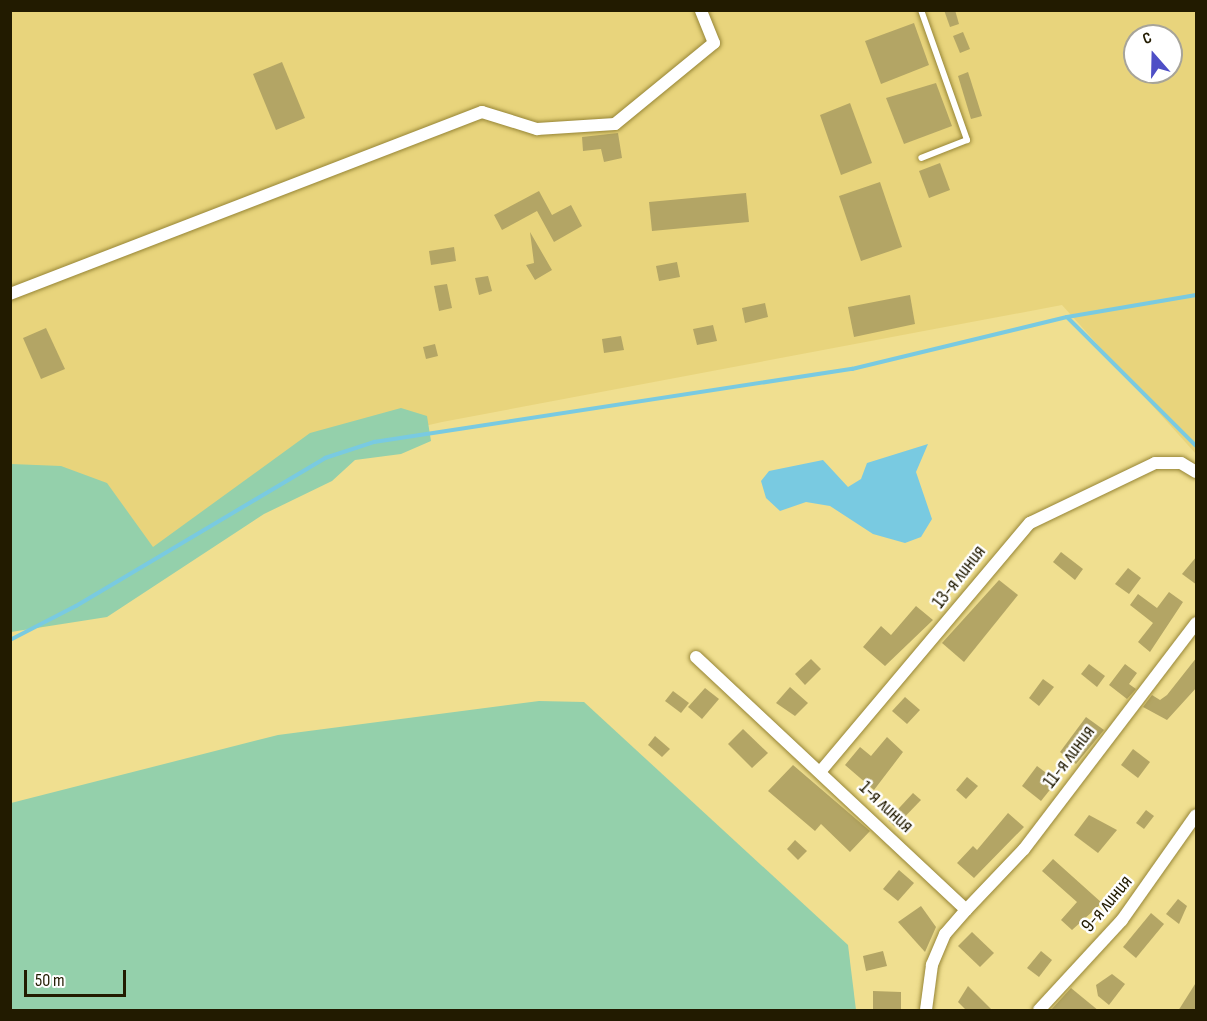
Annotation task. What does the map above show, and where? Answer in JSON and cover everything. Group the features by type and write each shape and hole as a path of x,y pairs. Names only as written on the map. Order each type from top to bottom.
{"street":[{"path":"10,294 482,112 537,129 615,124 714,44 701,10"},
{"name":"13-я линия","path":"820,772 982,584 1017,535 1045,515 1169,461 1197,472"},
{"name":"11-я линия","path":"966,910 1024,849 1197,623"},
{"name":"1-я линия","path":"696,657 966,910"},
{"name":"9-я линия","path":"1039,1011 1122,920 1197,815"},
{"path":"926,1011 932,965 945,934 966,910"}],"lane":[{"path":"921,10 967,140 921,158"}],"shaded area":[{"path":"11,11 1196,11 1196,454 1062,305 442,422 312,452 92,594 11,599"}],"green space":[{"path":"401,408 427,416 431,441 401,454 355,460 332,481 264,514 107,617 11,632 11,464 61,466 107,483 153,547 310,433"},
{"path":"539,701 584,702 848,945 856,1010 11,1010 11,803 278,735"}],"water":[{"path":"928,444 916,472 932,519 921,537 905,543 873,534 830,506 806,502 780,511 766,498 761,481 769,471 823,460 848,487 861,479 867,463"}],"building":[{"path":"944,10 955,10 959,24 950,27"},
{"path":"914,23 929,65 881,84 865,41"},
{"path":"963,32 970,49 960,53 953,36"},
{"path":"282,62 305,118 276,130 253,74"},
{"path":"968,72 982,116 971,119 958,76"},
{"path":"936,83 952,126 904,144 886,98"},
{"path":"850,103 872,163 841,175 820,115"},
{"path":"618,133 622,158 604,162 601,149 583,151 582,137"},
{"path":"940,163 950,190 929,198 919,171"},
{"path":"880,182 902,247 861,261 839,196"},
{"path":"539,191 552,215 571,205 582,226 554,242 537,211 502,230 494,215"},
{"path":"746,193 749,222 652,231 649,202"},
{"path":"530,232 552,270 535,280 526,265 534,263"},
{"path":"454,247 456,261 431,265 429,251"},
{"path":"677,262 680,277 659,281 656,266"},
{"path":"488,276 492,291 479,295 475,278"},
{"path":"447,284 452,308 439,311 434,286"},
{"path":"910,295 915,324 854,337 848,307"},
{"path":"765,303 768,317 745,323 742,308"},
{"path":"713,325 717,341 697,345 693,329"},
{"path":"46,328 65,369 41,379 23,338"},
{"path":"621,336 624,350 604,353 602,339"},
{"path":"435,344 438,356 426,359 423,347"},
{"path":"1061,552 1083,569 1075,580 1053,562"},
{"path":"1197,556 1197,585 1182,574"},
{"path":"1128,568 1141,578 1129,594 1115,584"},
{"path":"999,580 1018,595 964,662 942,643"},
{"path":"1169,592 1183,602 1150,652 1138,642 1153,623 1130,605 1138,594 1157,608"},
{"path":"916,606 933,620 885,666 863,647 881,626 891,635"},
{"path":"1197,657 1197,687 1167,720 1143,707 1152,695 1160,700 1167,695"},
{"path":"811,659 821,669 805,685 795,674"},
{"path":"1089,664 1105,676 1097,687 1081,674"},
{"path":"1125,664 1137,673 1129,684 1136,689 1127,699 1109,685"},
{"path":"1043,679 1054,687 1039,706 1029,698"},
{"path":"790,687 808,703 795,716 776,703"},
{"path":"705,688 719,699 702,719 688,707"},
{"path":"673,691 689,703 681,713 665,701"},
{"path":"905,697 920,710 907,724 892,711"},
{"path":"1086,717 1104,730 1076,764 1060,752"},
{"path":"743,729 768,753 752,768 728,744"},
{"path":"655,736 670,749 662,757 648,745"},
{"path":"887,737 903,752 874,790 845,765 860,747 871,756"},
{"path":"1133,749 1150,762 1138,778 1121,765"},
{"path":"793,765 870,831 850,852 821,824 815,831 768,791"},
{"path":"1037,766 1057,781 1041,801 1022,786"},
{"path":"967,777 978,786 966,799 956,790"},
{"path":"913,793 921,800 895,827 888,820"},
{"path":"1146,810 1154,816 1144,829 1136,823"},
{"path":"1008,813 1024,827 974,878 957,863 973,846 977,850"},
{"path":"1089,815 1117,830 1098,853 1074,835"},
{"path":"795,840 807,851 798,860 787,849"},
{"path":"1053,859 1102,903 1072,930 1061,920 1077,902 1042,871"},
{"path":"899,870 914,883 898,901 883,889"},
{"path":"1178,899 1187,906 1179,924 1166,914"},
{"path":"921,906 936,927 925,952 898,922"},
{"path":"1151,913 1164,924 1136,958 1123,947"},
{"path":"972,932 994,953 980,967 958,946"},
{"path":"883,951 887,966 866,971 863,956"},
{"path":"1041,951 1052,960 1039,977 1027,968"},
{"path":"1112,974 1125,984 1109,1005 1098,996 1096,985"},
{"path":"1197,981 1197,1011 1178,1011"},
{"path":"968,986 993,1011 967,1011 958,1002"},
{"path":"1071,988 1099,1011 1050,1011"},
{"path":"873,991 901,992 901,1011 873,1011"}],"waterway":[{"path":"10,640 76,606 325,458 374,442 852,369 1067,317 1196,295"},
{"path":"1067,317 1196,446"}]}
